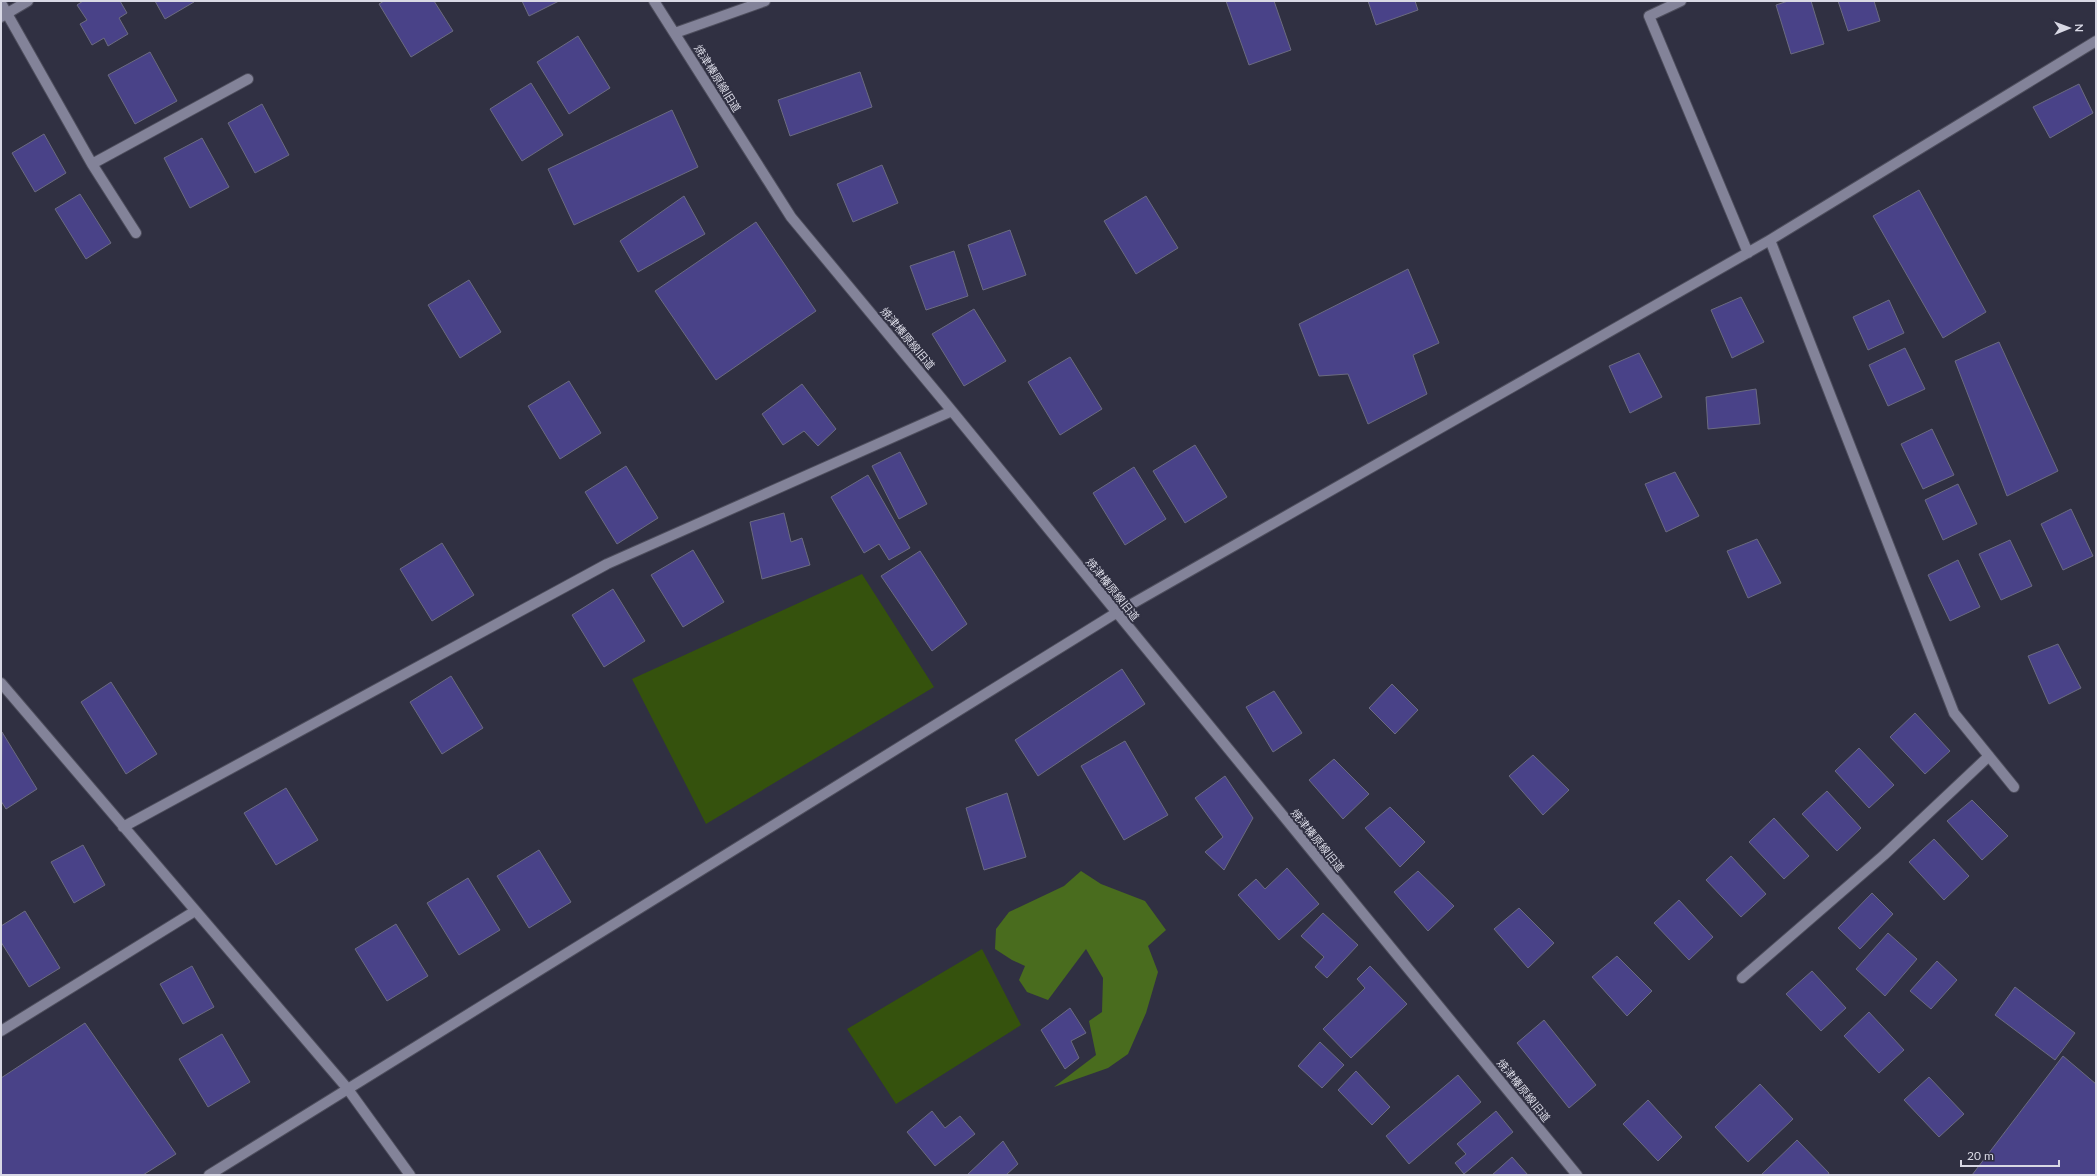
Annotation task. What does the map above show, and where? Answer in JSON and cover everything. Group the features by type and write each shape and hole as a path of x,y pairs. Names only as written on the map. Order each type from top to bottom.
{"street":[{"path":"4,15 28,1"},
{"name":"焼津榛原線旧道","path":"654,1 791,217 952,411 1577,1175"},
{"path":"675,33 765,1"},
{"path":"1681,1 1649,16 1748,253"},
{"path":"1,3 4,15 92,164 136,233"},
{"path":"209,1175 347,1088 1116,613 1748,253 2096,41"},
{"path":"92,164 248,79"},
{"path":"1770,240 1954,713 2014,787"},
{"path":"123,827 607,564 952,411"},
{"path":"1,683 347,1088 410,1175"},
{"path":"1742,978 1884,855 1989,756"},
{"path":"1,1031 195,911"}],"green space":[{"path":"862,574 934,687 706,824 632,679"},
{"path":"1081,871 1101,884 1145,901 1166,930 1148,946 1158,972 1146,1013 1128,1054 1108,1068 1054,1087 1096,1055 1089,1021 1102,1012 1103,978 1086,949 1048,1000 1027,992 1019,980 1025,966 995,949 996,929 1009,912 1064,886"},
{"path":"982,949 1021,1025 896,1104 847,1029"}],"building":[{"path":"83,1 120,1 127,13 119,18 128,34 108,46 104,38 92,45 80,24 87,20 77,5"},
{"path":"155,1 193,1 194,2 165,19"},
{"path":"384,1 434,1 453,31 411,57 379,4"},
{"path":"522,1 559,1 529,16"},
{"path":"1226,1 1274,1 1291,50 1249,65"},
{"path":"1368,1 1415,1 1418,10 1376,25"},
{"path":"1788,1 1811,1 1824,44 1791,54 1776,5"},
{"path":"1838,1 1874,1 1880,21 1848,31"},
{"path":"578,36 610,88 569,114 537,62"},
{"path":"150,52 177,101 135,124 108,75"},
{"path":"860,72 872,107 790,136 778,100"},
{"path":"531,83 563,135 522,161 490,109"},
{"path":"2079,84 2093,113 2050,138 2033,107"},
{"path":"262,104 289,155 255,173 228,123"},
{"path":"672,110 698,167 574,225 548,169"},
{"path":"44,134 66,173 35,192 12,153"},
{"path":"202,138 229,187 190,208 164,158"},
{"path":"882,165 898,203 853,222 837,184"},
{"path":"1919,190 1986,312 1943,338 1873,216"},
{"path":"80,194 111,243 86,259 55,209"},
{"path":"684,196 705,234 638,272 620,241"},
{"path":"1146,196 1178,248 1136,274 1104,221"},
{"path":"756,222 816,311 716,380 655,291"},
{"path":"1010,230 1026,275 983,290 968,245"},
{"path":"954,251 968,296 926,310 910,266"},
{"path":"1408,269 1439,343 1413,355 1427,394 1368,424 1348,374 1319,376 1299,324"},
{"path":"469,280 501,332 460,358 428,305"},
{"path":"1741,297 1764,342 1732,358 1711,310"},
{"path":"1889,300 1904,333 1868,350 1853,317"},
{"path":"974,309 1006,361 964,386 932,334"},
{"path":"1999,342 2058,471 2007,496 1955,361"},
{"path":"1905,348 1925,389 1888,406 1869,365"},
{"path":"1639,353 1662,397 1630,413 1609,366"},
{"path":"1070,357 1102,409 1060,435 1028,382"},
{"path":"569,381 601,433 560,459 528,406"},
{"path":"802,384 836,429 818,446 804,431 783,445 762,414"},
{"path":"1756,389 1760,424 1708,429 1706,397"},
{"path":"1932,429 1954,475 1923,489 1901,444"},
{"path":"1195,445 1227,497 1185,523 1153,471"},
{"path":"900,452 927,504 899,519 872,466"},
{"path":"626,466 658,518 617,544 585,492"},
{"path":"1134,467 1166,519 1125,545 1093,493"},
{"path":"1675,472 1699,516 1666,532 1645,484"},
{"path":"868,475 910,548 889,560 879,544 864,553 831,497"},
{"path":"1958,484 1977,524 1943,540 1925,500"},
{"path":"2071,509 2093,556 2063,570 2041,524"},
{"path":"784,513 791,542 802,538 810,565 762,579 750,522"},
{"path":"1757,539 1781,583 1748,598 1727,551"},
{"path":"2010,540 2032,586 2001,600 1979,554"},
{"path":"442,543 474,595 432,621 400,569"},
{"path":"693,550 724,602 683,627 651,575"},
{"path":"920,551 967,624 932,651 881,576"},
{"path":"1958,560 1980,607 1950,621 1928,575"},
{"path":"613,589 645,641 604,667 572,615"},
{"path":"2058,644 2081,688 2049,704 2028,656"},
{"path":"1122,669 1145,704 1038,776 1015,740"},
{"path":"451,676 483,728 442,754 410,702"},
{"path":"111,682 157,754 126,774 81,702"},
{"path":"1392,684 1418,710 1395,734 1369,708"},
{"path":"1274,691 1302,733 1273,752 1246,707"},
{"path":"1915,713 1950,751 1925,774 1890,737"},
{"path":"2,732 37,789 6,809 1,801"},
{"path":"1125,741 1168,815 1124,840 1081,766"},
{"path":"1859,748 1894,785 1869,808 1835,771"},
{"path":"1533,755 1569,790 1543,815 1509,776"},
{"path":"1334,759 1369,794 1343,819 1309,780"},
{"path":"1225,776 1253,818 1224,870 1205,852 1223,837 1195,798"},
{"path":"286,788 318,840 276,865 244,813"},
{"path":"1827,791 1861,828 1837,851 1802,814"},
{"path":"1007,793 1026,857 984,870 966,808"},
{"path":"1972,800 2008,836 1982,860 1947,821"},
{"path":"1390,807 1425,842 1400,867 1365,828"},
{"path":"1774,818 1809,856 1784,879 1749,842"},
{"path":"1934,839 1969,876 1944,900 1909,862"},
{"path":"83,845 105,885 74,903 51,862"},
{"path":"539,850 571,902 529,928 497,876"},
{"path":"1731,856 1766,894 1741,917 1706,880"},
{"path":"1287,868 1319,904 1279,940 1238,895 1256,879 1265,889"},
{"path":"1418,871 1454,906 1428,931 1394,892"},
{"path":"468,878 500,930 459,955 427,903"},
{"path":"1872,893 1893,914 1860,949 1838,928"},
{"path":"1679,900 1713,937 1689,960 1654,923"},
{"path":"1519,908 1554,943 1528,968 1494,929"},
{"path":"25,911 60,968 29,987 1,942 1,926"},
{"path":"1323,913 1358,945 1327,978 1315,967 1324,957 1301,936"},
{"path":"396,924 428,976 387,1001 355,949"},
{"path":"1888,933 1917,959 1885,996 1856,969"},
{"path":"1617,956 1652,991 1627,1016 1592,977"},
{"path":"1937,961 1957,980 1931,1009 1910,991"},
{"path":"192,966 214,1007 183,1024 160,984"},
{"path":"1370,966 1407,1004 1351,1058 1323,1029 1365,988 1357,979"},
{"path":"1812,971 1846,1008 1821,1031 1786,994"},
{"path":"2015,987 2075,1033 2055,1060 1995,1015"},
{"path":"1070,1008 1086,1033 1071,1041 1079,1058 1065,1069 1041,1030"},
{"path":"1869,1012 1904,1050 1879,1073 1844,1036"},
{"path":"1544,1020 1596,1085 1569,1108 1517,1043"},
{"path":"85,1023 176,1154 143,1175 1,1175 1,1078"},
{"path":"222,1034 250,1082 208,1107 179,1059"},
{"path":"1320,1042 1344,1065 1322,1088 1298,1066"},
{"path":"2063,1056 2096,1084 2096,1175 1972,1175"},
{"path":"1356,1071 1390,1107 1372,1125 1338,1090"},
{"path":"1458,1075 1481,1102 1409,1164 1386,1136"},
{"path":"1929,1077 1964,1114 1939,1137 1904,1100"},
{"path":"1760,1084 1793,1119 1748,1162 1715,1127"},
{"path":"1648,1100 1682,1137 1658,1161 1623,1124"},
{"path":"932,1111 945,1128 960,1116 975,1134 935,1166 907,1132"},
{"path":"1496,1111 1513,1132 1464,1174 1455,1163 1466,1154 1457,1144"},
{"path":"1797,1140 1829,1173 1828,1175 1761,1175"},
{"path":"1003,1141 1018,1164 1006,1175 967,1175"},
{"path":"1512,1157 1528,1175 1492,1175"}]}
